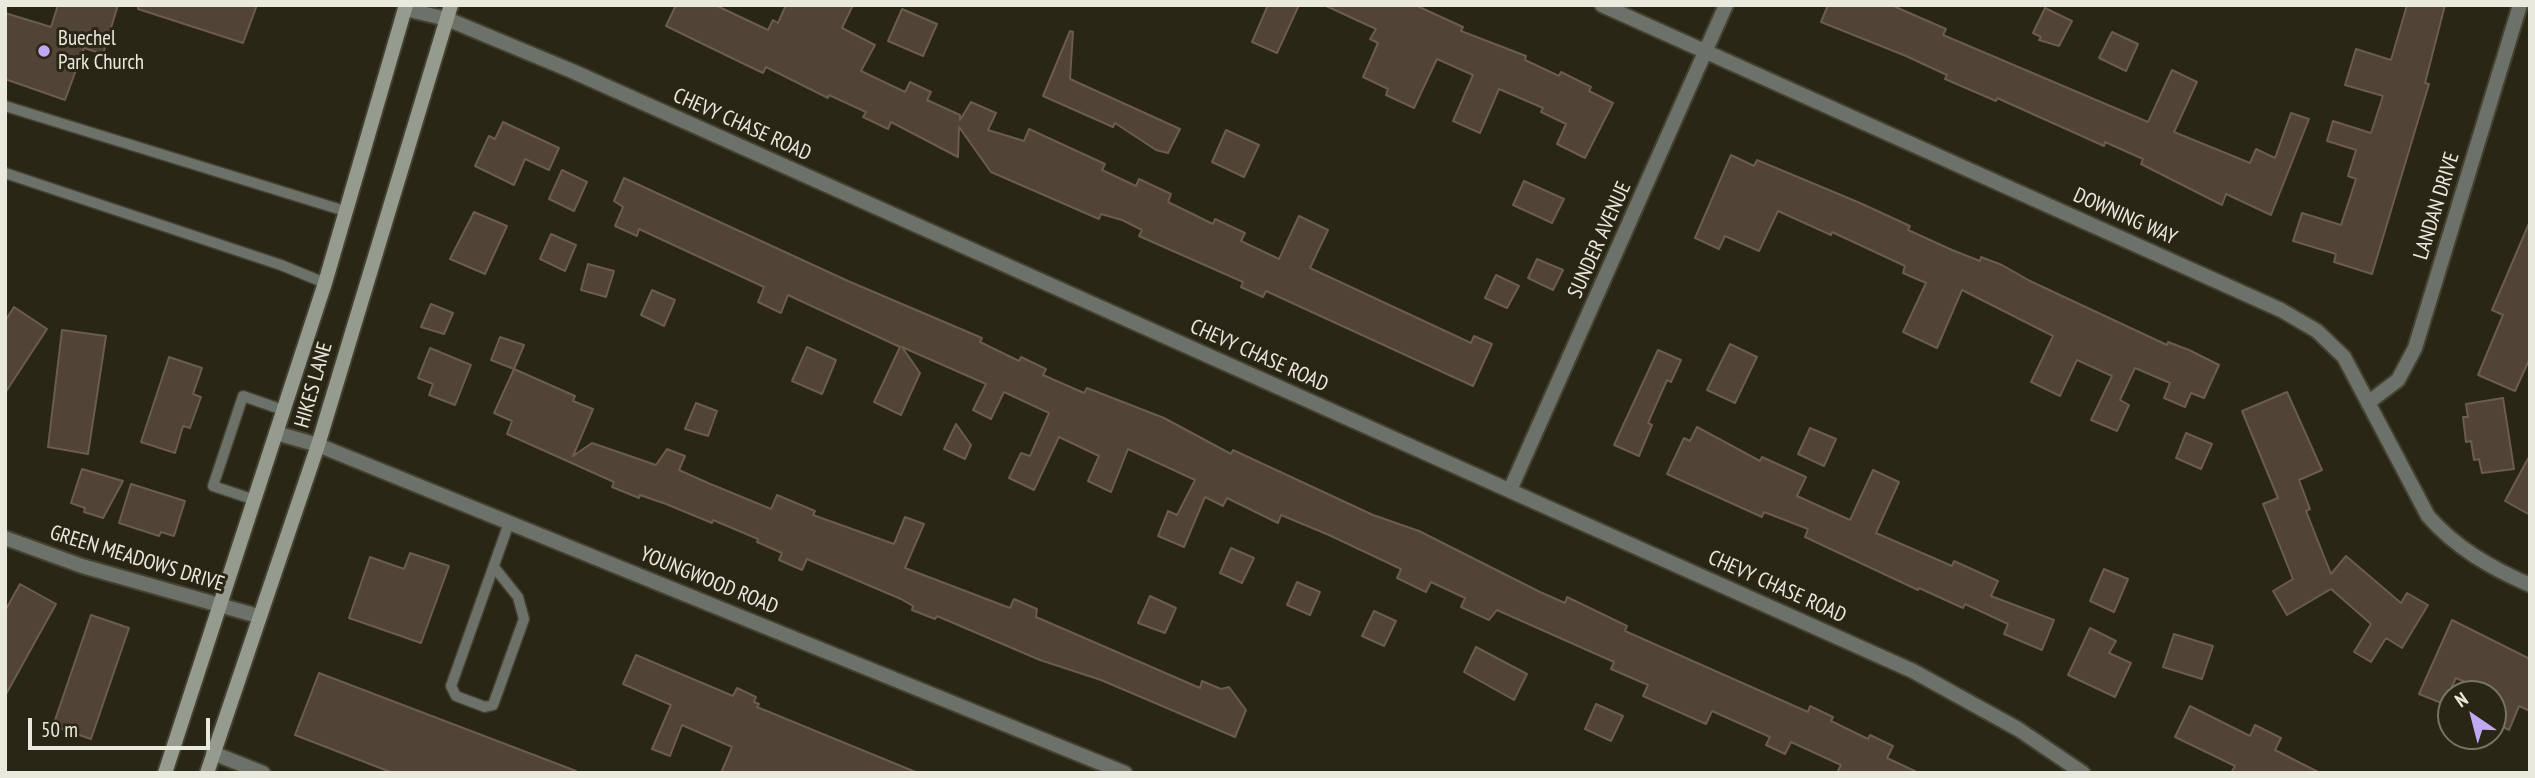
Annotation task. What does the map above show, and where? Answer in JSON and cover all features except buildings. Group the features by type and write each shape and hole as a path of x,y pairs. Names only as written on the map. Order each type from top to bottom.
{"main road":[{"name":"HIKES LANE","path":"164,773 325,283 401,6"},
{"name":"HIKES LANE","path":"207,773 318,445 449,12"}],"street":[{"name":"DOWNING WAY","path":"1602,5 2281,310 2317,331 2344,357 2415,496 2435,524 2479,561 2530,585"},
{"name":"SUNDER AVENUE","path":"1510,490 1726,5"},
{"name":"LANDAN DRIVE","path":"2369,402 2399,380 2415,348 2519,5"},
{"name":"CHEVY CHASE ROAD","path":"401,6 449,12 572,71 1913,671 2018,729 2083,773"},
{"name":"YOUNGWOOD ROAD","path":"276,433 318,445 1125,773"},
{"name":"GREEN MEADOWS DRIVE","path":"5,538 82,566 258,616"},
{"path":"213,753 263,773"}],"lane":[{"path":"5,106 345,211"},
{"path":"5,173 281,265 325,283"},
{"path":"255,500 213,486 243,396 283,410"},
{"path":"494,567 518,597 524,619 494,705 485,707 456,696 451,686 509,523"}],"place":[{"name":"Buechel Park Church","path":"44,51"}]}
